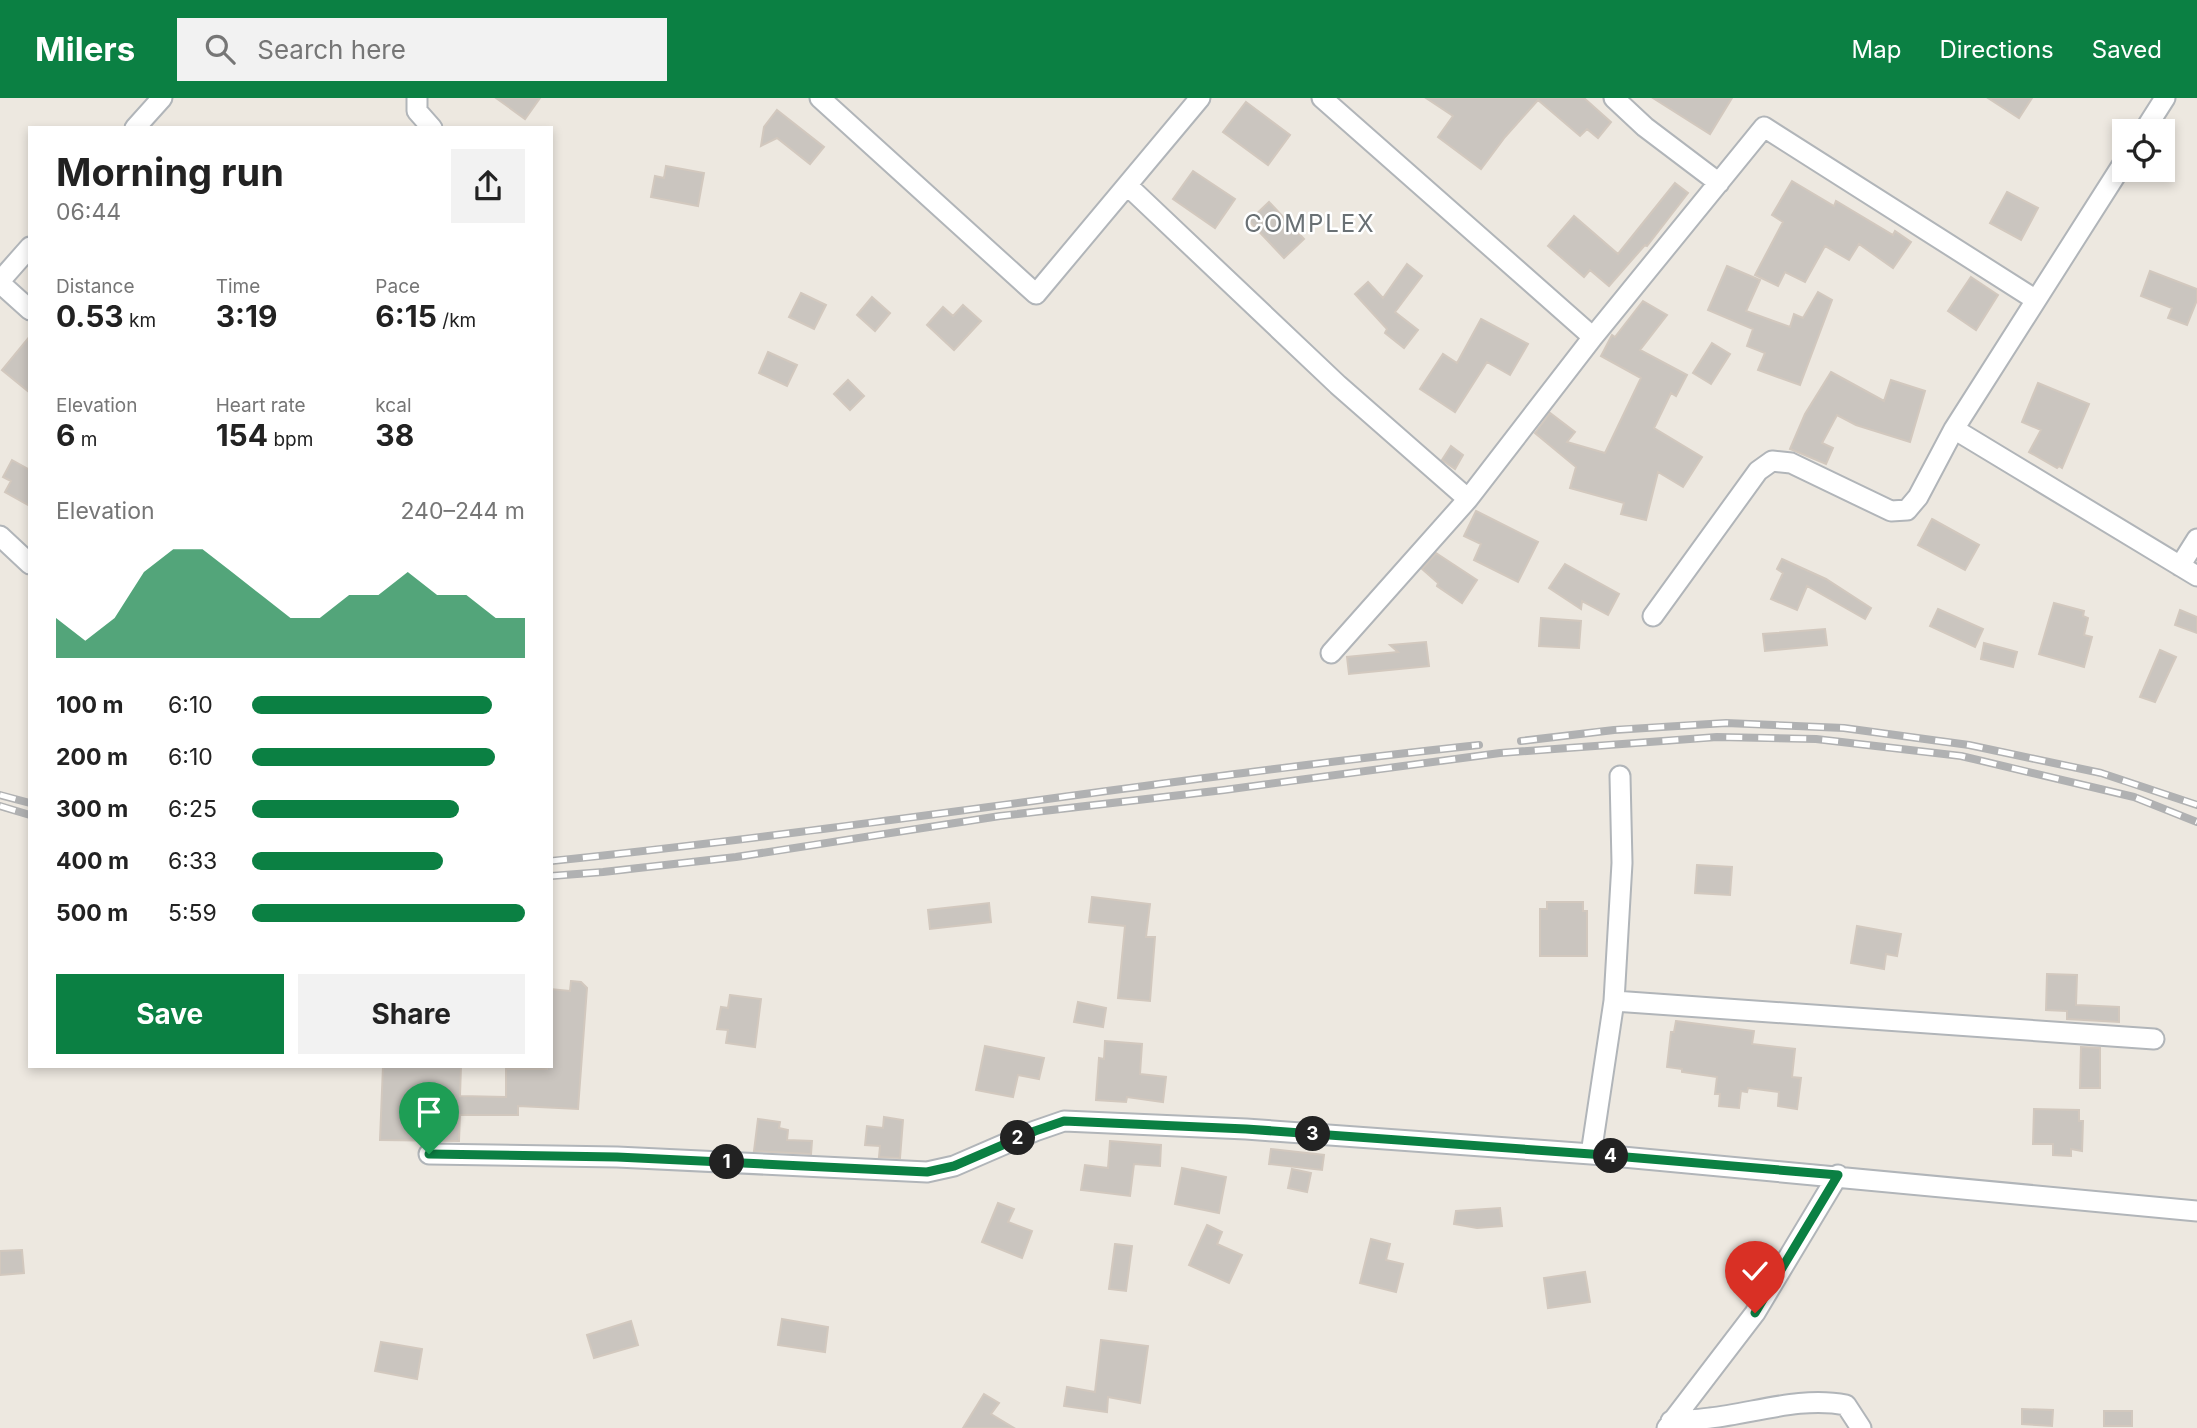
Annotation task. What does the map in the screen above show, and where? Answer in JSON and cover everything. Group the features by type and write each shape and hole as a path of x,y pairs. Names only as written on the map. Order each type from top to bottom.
{"street":[{"path":"137,126 162,98"},
{"path":"417,98 417,111 430,126"},
{"path":"820,98 1036,294 1200,98"},
{"path":"1322,98 1593,337"},
{"path":"1614,98 1645,127 1719,183"},
{"path":"2152,119 2165,98"},
{"path":"1331,653 1468,499 1593,337 1764,127 2036,300"},
{"path":"1653,616 1758,471 1772,461 1791,463 1891,511 1907,510 1918,497 1954,429 2112,181"},
{"path":"1128,186 1338,386 1468,499"},
{"path":"28,249 0,282 28,308"},
{"path":"1954,429 2197,576"},
{"path":"0,536 28,562"},
{"path":"2180,566 2197,540"},
{"path":"1591,1154 1614,1001 1622,863 1620,776"},
{"path":"1614,1001 2154,1039"},
{"path":"429,1154 617,1157 927,1172 954,1166 1064,1121 1246,1129 1591,1154 2197,1210"},
{"path":"1669,1425 1755,1313 1838,1175"},
{"path":"1669,1425 1796,1404 1828,1402 1846,1405 1861,1428"}],"building":[{"path":"496,98 540,98 525,119"},
{"path":"1426,98 1584,98 1611,122 1598,138 1587,129 1580,136 1538,100 1481,169 1438,137 1453,116"},
{"path":"1653,98 1732,98 1710,134"},
{"path":"1988,98 2032,98 2019,118"},
{"path":"1246,102 1290,135 1268,165 1223,132"},
{"path":"777,110 824,147 810,164 777,138 761,146 764,127"},
{"path":"666,166 704,173 698,206 651,197 655,176 664,178"},
{"path":"1193,171 1235,199 1215,228 1173,199"},
{"path":"1792,181 1834,206 1836,201 1893,235 1895,231 1911,242 1893,268 1859,244 1849,260 1825,246 1805,282 1785,272 1778,286 1755,275 1783,222 1772,215"},
{"path":"1675,183 1688,193 1647,246 1645,245 1609,286 1590,270 1584,277 1548,246 1574,216 1618,254"},
{"path":"2007,192 2038,208 2021,240 1990,223"},
{"path":"1269,202 1304,239 1284,258 1249,221"},
{"path":"1407,264 1422,276 1395,312 1418,330 1404,348 1385,333 1387,329 1355,294 1368,282 1383,298"},
{"path":"1727,266 1760,280 1746,311 1790,327 1794,314 1803,318 1818,292 1832,300 1800,385 1758,370 1765,353 1747,346 1753,329 1708,310"},
{"path":"2150,271 2197,289 2197,300 2187,325 2168,318 2172,308 2141,296"},
{"path":"1971,277 1998,295 1976,330 1948,311"},
{"path":"801,293 826,305 814,329 789,317"},
{"path":"872,297 890,313 875,331 857,315"},
{"path":"1643,301 1667,315 1640,350 1687,375 1676,396 1671,393 1654,428 1702,457 1683,487 1658,472 1646,520 1621,514 1624,503 1570,488 1576,467 1535,433 1550,413 1575,432 1567,442 1605,453 1641,378 1601,356 1612,335 1615,337"},
{"path":"963,305 981,321 954,350 927,325 943,307 953,316"},
{"path":"1481,319 1528,344 1510,375 1487,362 1455,412 1420,389 1443,354 1457,363"},
{"path":"28,338 28,391 2,370"},
{"path":"1712,343 1730,354 1711,384 1693,373"},
{"path":"768,352 797,365 787,386 759,373"},
{"path":"1831,372 1884,401 1891,380 1925,391 1910,442 1856,425 1837,415 1822,443 1833,448 1826,464 1790,449 1805,414"},
{"path":"848,380 864,396 850,410 834,394"},
{"path":"2038,383 2089,404 2062,468 2057,468 2029,452 2041,430 2022,422"},
{"path":"1451,446 1463,455 1455,469 1442,460"},
{"path":"12,460 28,469 28,505 5,492 11,481 3,477"},
{"path":"1476,511 1538,542 1518,582 1474,560 1481,544 1464,536"},
{"path":"1932,519 1979,545 1965,570 1918,545"},
{"path":"1436,553 1477,580 1462,603 1437,586 1438,583 1422,569"},
{"path":"1782,559 1826,579 1871,608 1865,619 1807,586 1797,610 1771,599 1783,573 1777,569"},
{"path":"1565,564 1619,594 1608,615 1582,601 1581,609 1549,588"},
{"path":"2054,603 2084,611 2083,616 2088,618 2084,635 2092,637 2084,667 2039,654"},
{"path":"1938,609 1983,629 1975,647 1930,626"},
{"path":"2180,610 2197,617 2197,633 2175,625"},
{"path":"1541,618 1581,621 1579,648 1539,646"},
{"path":"1825,629 1827,645 1765,651 1763,634"},
{"path":"1426,642 1429,666 1349,674 1347,657 1398,652 1390,645"},
{"path":"1984,643 2017,652 2013,667 1981,659"},
{"path":"2160,650 2176,657 2155,702 2140,697"},
{"path":"1697,865 1732,867 1730,895 1695,893"},
{"path":"1092,897 1150,904 1146,937 1155,937 1150,1001 1118,998 1125,926 1089,922"},
{"path":"1547,902 1583,902 1583,911 1587,911 1587,956 1540,956 1540,909 1547,909"},
{"path":"989,903 991,922 930,929 928,910"},
{"path":"1857,926 1901,934 1897,956 1886,954 1884,969 1851,963"},
{"path":"2047,974 2077,975 2076,1005 2119,1007 2119,1022 2067,1019 2067,1011 2046,1010"},
{"path":"571,981 581,982 587,988 578,1109 518,1106 518,1115 460,1115 459,1141 380,1140 383,1068 461,1068 460,1096 506,1097 506,1069 553,1068 553,989 570,991"},
{"path":"730,995 761,999 755,1047 726,1043 728,1030 717,1029 721,1007 728,1008"},
{"path":"1078,1002 1106,1008 1103,1027 1074,1022"},
{"path":"1676,1021 1754,1031 1752,1044 1795,1049 1792,1077 1801,1078 1797,1109 1778,1106 1779,1092 1748,1088 1747,1092 1741,1091 1739,1108 1719,1106 1720,1094 1715,1094 1717,1077 1667,1067 1671,1032 1674,1032"},
{"path":"1105,1041 1142,1044 1140,1074 1166,1077 1163,1102 1127,1097 1126,1102 1096,1100 1099,1058 1104,1059"},
{"path":"985,1046 1044,1058 1039,1079 1018,1075 1013,1097 976,1090"},
{"path":"2081,1047 2100,1048 2100,1088 2080,1088"},
{"path":"2034,1109 2079,1110 2079,1121 2083,1121 2082,1151 2071,1149 2071,1156 2053,1155 2053,1144 2033,1144"},
{"path":"884,1117 903,1120 900,1158 879,1157 880,1146 865,1145 867,1126 883,1128"},
{"path":"758,1119 780,1122 779,1128 788,1130 787,1140 812,1141 811,1154 754,1151"},
{"path":"1110,1141 1161,1145 1160,1166 1134,1164 1130,1196 1081,1190 1085,1165 1108,1168"},
{"path":"1271,1149 1324,1155 1322,1170 1269,1164"},
{"path":"1182,1168 1226,1177 1219,1213 1175,1204"},
{"path":"1292,1169 1311,1173 1307,1192 1288,1188"},
{"path":"998,1203 1014,1209 1008,1222 1032,1231 1022,1258 982,1242"},
{"path":"1500,1208 1502,1226 1477,1228 1454,1224 1456,1211"},
{"path":"1207,1225 1222,1232 1217,1244 1242,1255 1229,1283 1189,1265"},
{"path":"1371,1239 1390,1244 1386,1260 1403,1264 1396,1292 1360,1283"},
{"path":"1115,1244 1132,1246 1126,1291 1109,1289"},
{"path":"22,1250 24,1273 0,1275 0,1251"},
{"path":"1585,1272 1590,1302 1548,1308 1544,1278"},
{"path":"782,1319 828,1327 825,1352 778,1345"},
{"path":"631,1321 638,1345 594,1358 587,1335"},
{"path":"1101,1340 1148,1346 1140,1403 1108,1397 1107,1412 1064,1406 1067,1387 1095,1392"},
{"path":"381,1342 422,1349 417,1379 375,1371"},
{"path":"984,1394 999,1403 991,1414 1014,1428 963,1428"},
{"path":"2022,1409 2053,1410 2052,1426 2022,1424"},
{"path":"2104,1411 2132,1411 2132,1426 2104,1426"}],"railway":[{"path":"1521,741 1614,730 1726,723 1844,728 1969,745 2101,773 2197,805"},
{"path":"553,876 736,857 1000,816 1224,790 1500,753 1717,737 1816,739 1961,756 2134,797 2197,822"},
{"path":"553,861 1479,745"},
{"path":"0,795 28,802"},
{"path":"0,806 28,814"}],"district":[{"name":"COMPLEX","path":"1310,224"}],"route":[{"path":"429,1154 617,1157 927,1172 954,1166 1064,1121 1246,1129 1838,1175 1755,1313"}]}
